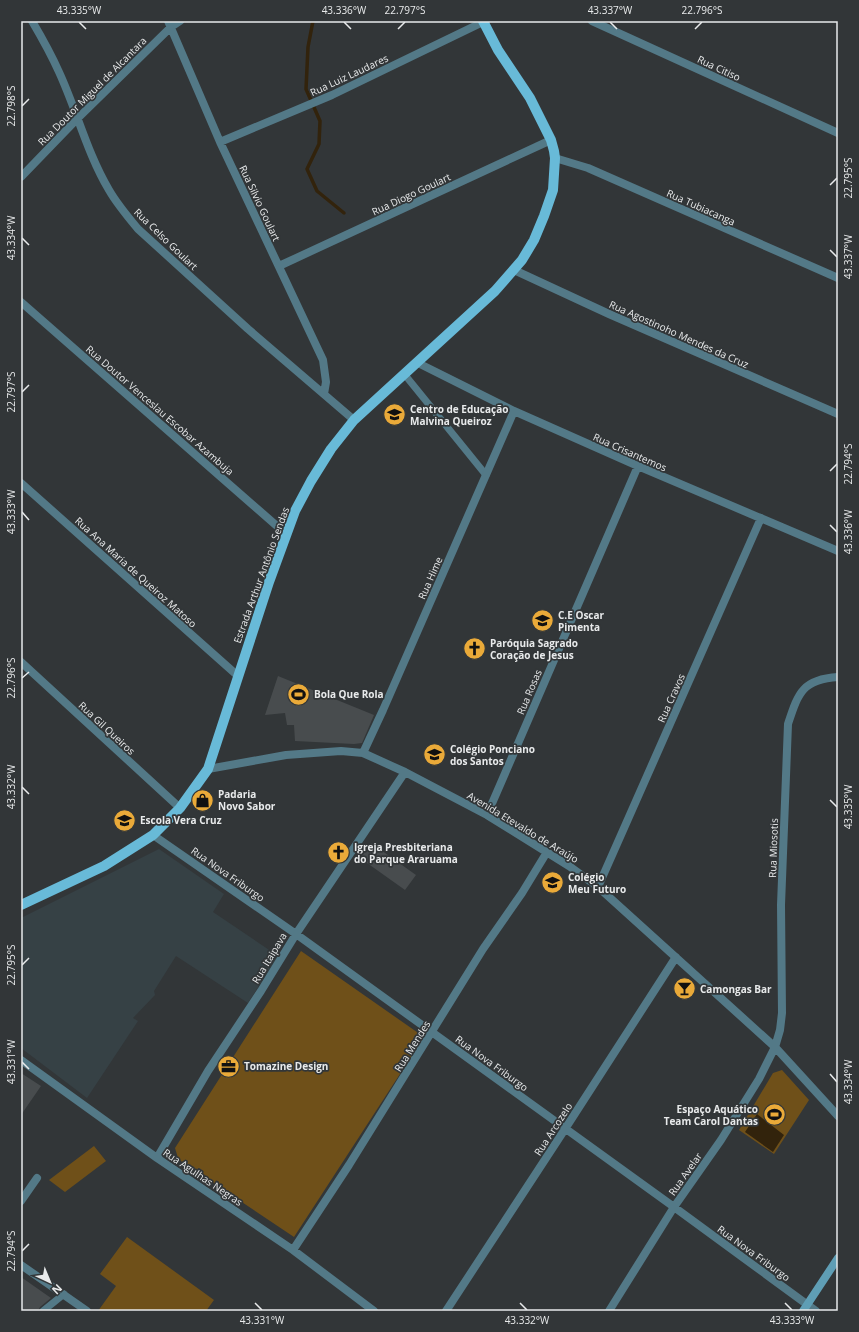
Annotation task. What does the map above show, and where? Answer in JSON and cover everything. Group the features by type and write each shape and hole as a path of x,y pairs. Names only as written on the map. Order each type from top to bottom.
{"main road":[{"name":"Estrada Arthur Antônio Sendas","path":"21,905 104,866 153,835 180,808 208,769 286,534 295,511 311,481 331,450 354,420 495,292 522,260 534,240 544,216 552,190 555,158 551,140 530,98 498,50 483,21"}],"street":[{"name":"Rua Celso Goulart","path":"32,21 60,73 98,169 110,192 138,229 248,329 354,420"},
{"name":"Rua Doutor Miguel de Alcantara","path":"21,177 169,24 180,21"},
{"name":"Rua Luiz Laudares","path":"220,142 332,95 483,21"},
{"name":"Rua Citiso","path":"592,21 612,25 838,133"},
{"name":"Rua Silvio Goulart","path":"169,24 220,142 323,360 326,382 324,394"},
{"name":"Rua Diogo Goulart","path":"279,266 551,140"},
{"name":"Rua Tubiacanga","path":"555,158 588,168 838,278"},
{"name":"Rua Agostinoho Mendes da Cruz","path":"514,270 609,314 838,414"},
{"name":"Rua Doutor Venceslau Escobar Azambuja","path":"21,302 286,534"},
{"name":"Rua Crisantemos","path":"418,363 514,411 638,466 838,551"},
{"name":"Rua Hime","path":"363,753 514,411"},
{"name":"Rua Rosas","path":"487,815 638,466"},
{"name":"Rua Ana Maria de Queiroz Matoso","path":"21,483 238,676"},
{"name":"Rua Cravos","path":"598,887 761,518"},
{"name":"Rua Gil Queiros","path":"21,662 180,808"},
{"name":"Rua Miosotis","path":"775,1047 780,1030 782,1013 781,905 788,724 801,691 812,682 824,678 838,677"},
{"name":"Avenida Etevaldo de Araújo","path":"208,769 286,755 341,751 363,753 405,772 487,815 547,852 598,887 775,1047 838,1116"},
{"name":"Rua Itaipava","path":"157,1158 208,1071 261,991 296,934 405,772"},
{"name":"Rua Nova Friburgo","path":"153,835 296,934 674,1207 805,1308 816,1311"},
{"name":"Rua Mendes","path":"293,1250 350,1165 483,948 522,893 547,852"},
{"name":"Rua Arcozelo","path":"446,1311 676,956"},
{"name":"Rua Avelar","path":"609,1311 674,1207 726,1134 759,1079 775,1047"},
{"name":"Rua Agulhas Negras","path":"21,1060 157,1158 293,1250 374,1311"},
{"path":"21,1201 36,1178"},
{"path":"805,1308 838,1258"},
{"path":"21,1265 87,1311"}],"lane":[{"path":"405,374 486,475"},
{"path":"43,1311 64,1294"}],"shaded area":[{"path":"159,849 224,894 213,912 278,956 248,1003 176,956 154,991 155,995 133,1018 138,1021 87,1098 21,1048 21,918"},
{"path":"301,951 424,1037 294,1237 182,1162 178,1158 175,1148"},
{"name":"Espaço Aquático Team Carol Dantas","path":"782,1070 809,1100 774,1154 739,1130 773,1073"},
{"path":"757,1114 784,1135 773,1152 745,1132"},
{"path":"94,1146 106,1161 65,1192 49,1180"},
{"path":"127,1237 214,1300 206,1311 98,1311 116,1286 100,1274"}],"building":[{"name":"Bola Que Rola","path":"278,676 374,715 362,743 354,744 295,741 294,725 287,725 285,713 265,715"},
{"path":"371,843 416,875 405,890 360,858"},
{"path":"21,1073 41,1086 21,1115"},
{"path":"21,1277 51,1298 40,1307 38,1311 21,1311"}],"waterway":[{"path":"313,21 308,47 306,89 320,121 319,144 307,169 317,191 344,213"}],"place":[{"name":"Centro de Educação Malvina Queiroz","path":"395,415"},
{"name":"C.E Oscar Pimenta","path":"542,621"},
{"name":"Paróquia Sagrado Coração de Jesus","path":"475,649"},
{"name":"Bola Que Rola","path":"298,694"},
{"name":"Colégio Ponciano dos Santos","path":"434,755"},
{"name":"Padaria Novo Sabor","path":"203,800"},
{"name":"Escola Vera Cruz","path":"125,820"},
{"name":"Igreja Presbiteriana do Parque Araruama","path":"338,853"},
{"name":"Colégio Meu Futuro","path":"553,883"},
{"name":"Camongas Bar","path":"684,989"},
{"name":"Tomazine Design","path":"228,1066"},
{"name":"Espaço Aquático Team Carol Dantas","path":"774,1115"}]}
